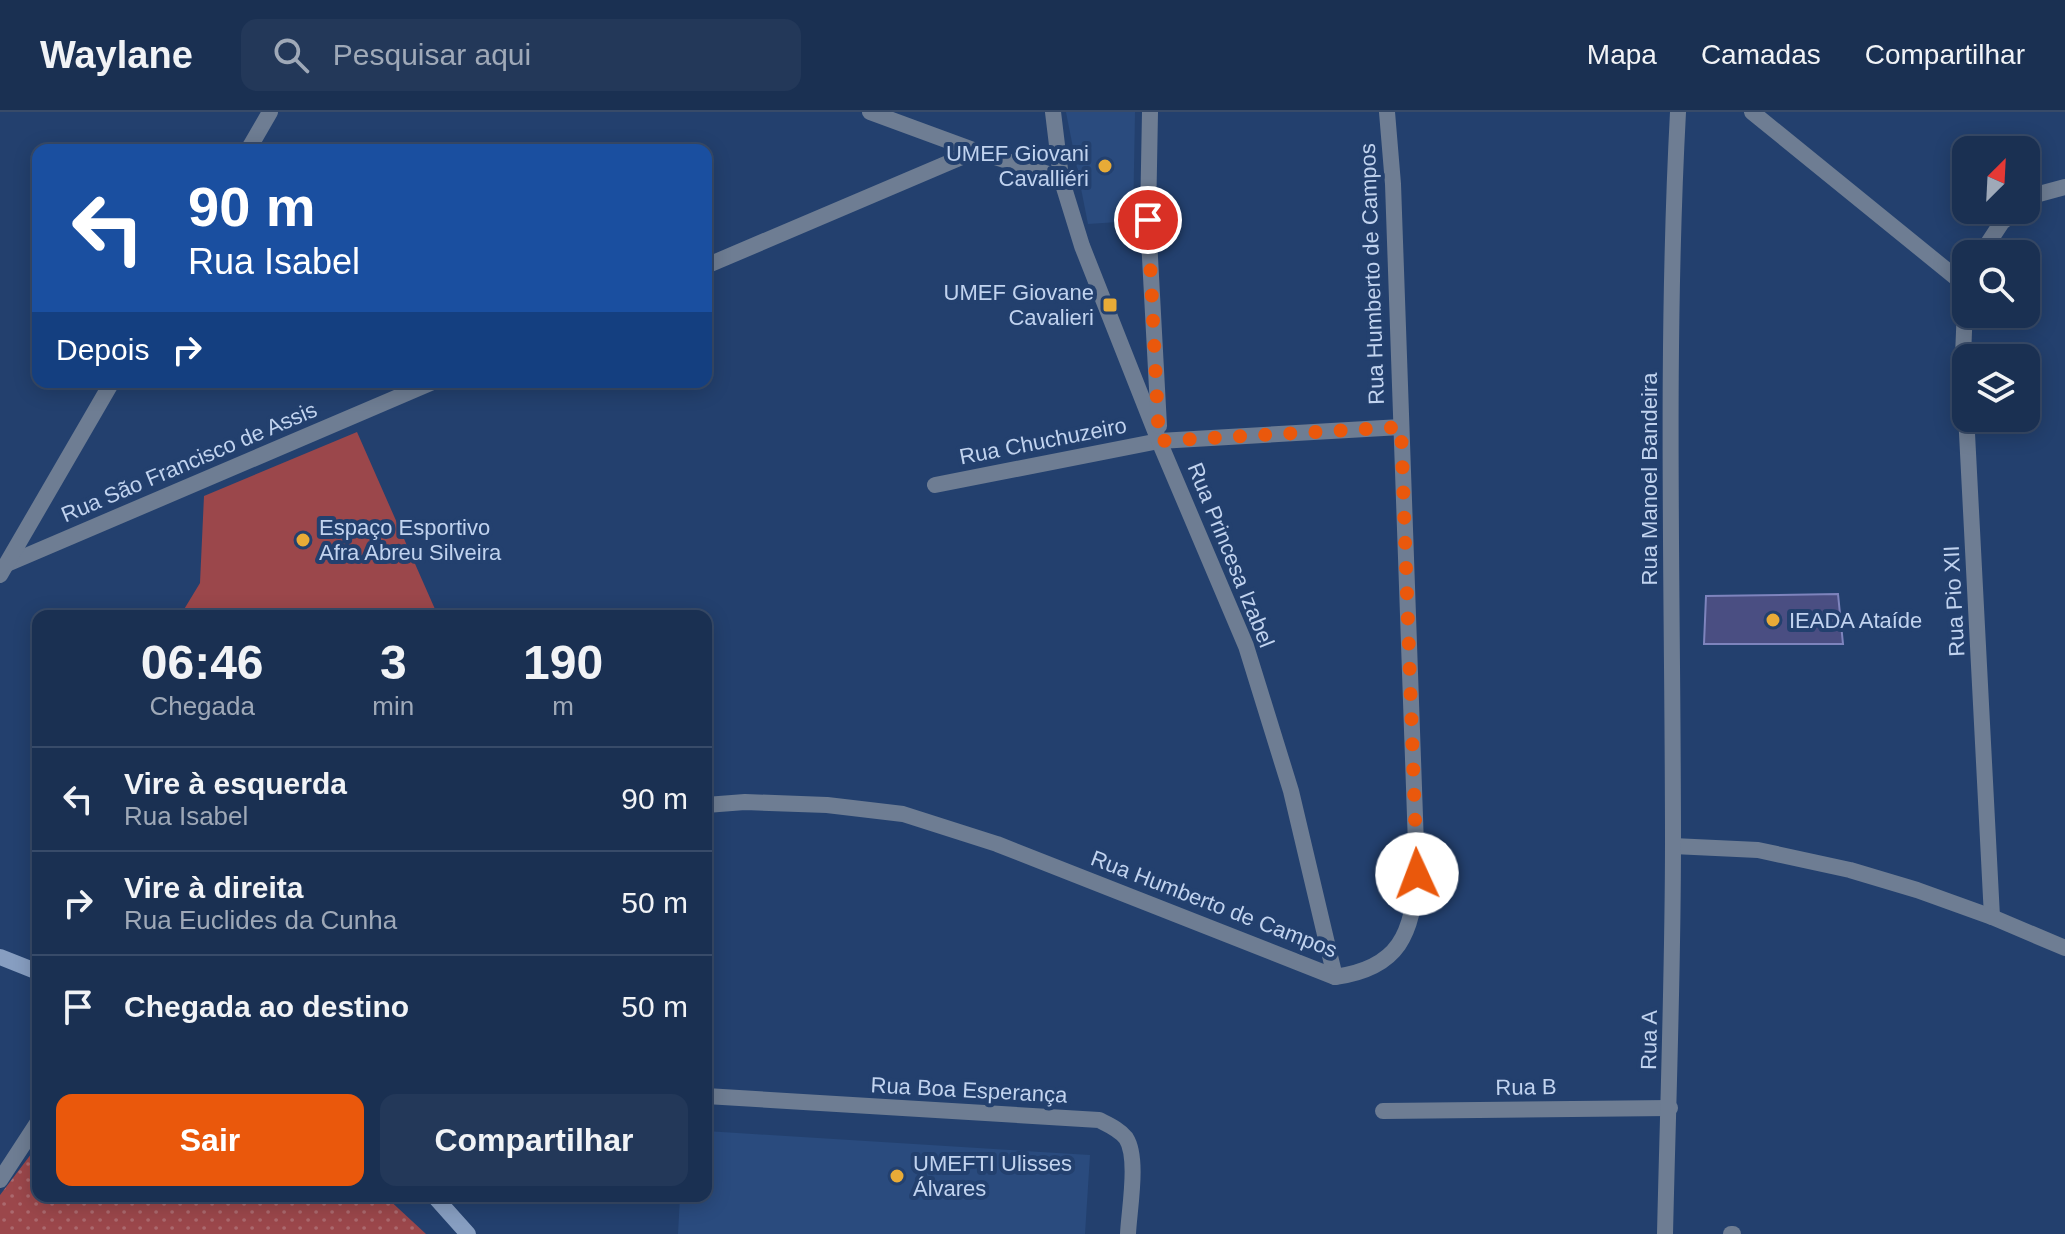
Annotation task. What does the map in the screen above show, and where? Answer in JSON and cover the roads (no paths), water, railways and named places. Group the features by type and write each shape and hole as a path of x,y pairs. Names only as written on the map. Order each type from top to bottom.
{"street":[{"path":"251,144 270,112"},
{"path":"870,112 1061,178"},
{"name":"Rua Princesa Izabel","path":"1053,112 1061,178 1082,246 1159,441 1246,646 1291,791 1335,977"},
{"path":"1150,112 1148,220 1159,441"},
{"name":"Rua Humberto de Campos","path":"712,805 745,802 827,805 903,814 997,844 1335,977 1359,973 1380,964 1398,948 1409,927 1417,874 1393,184 1387,112"},
{"name":"Rua Manoel Bandeira","path":"1673,846 1671,336 1678,112"},
{"path":"1752,112 1952,273"},
{"path":"712,263 976,151"},
{"path":"2040,194 2065,187"},
{"name":"Rua Pio XII","path":"1964,328 1963,356 1992,917"},
{"path":"3,569 109,388"},
{"name":"Rua São Francisco de Assis","path":"3,569 419,388"},
{"name":"Rua Chuchuzeiro","path":"935,485 1159,441 1401,427"},
{"path":"1673,846 1758,850 1863,874 1992,917 2065,948"},
{"name":"Rua A","path":"1665,1234 1670,1108 1673,846"},
{"path":"0,957 32,970"},
{"name":"Rua Boa Esperança","path":"712,1096 1099,1120 1118,1130 1127,1140 1133,1156 1128,1234"},
{"name":"Rua B","path":"1383,1111 1670,1108"},
{"path":"0,1180 32,1131"},
{"path":"439,1202 468,1234"}],"place":[{"name":"UMEF Giovani Cavalliéri","path":"1105,166"},
{"name":"UMEF Giovane Cavalieri","path":"1110,305"},
{"name":"Espaço Esportivo Afra Abreu Silveira","path":"303,540"},
{"name":"IEADA Ataíde","path":"1773,620"},
{"name":"UMEFTI Ulisses Álvares","path":"897,1176"}]}
